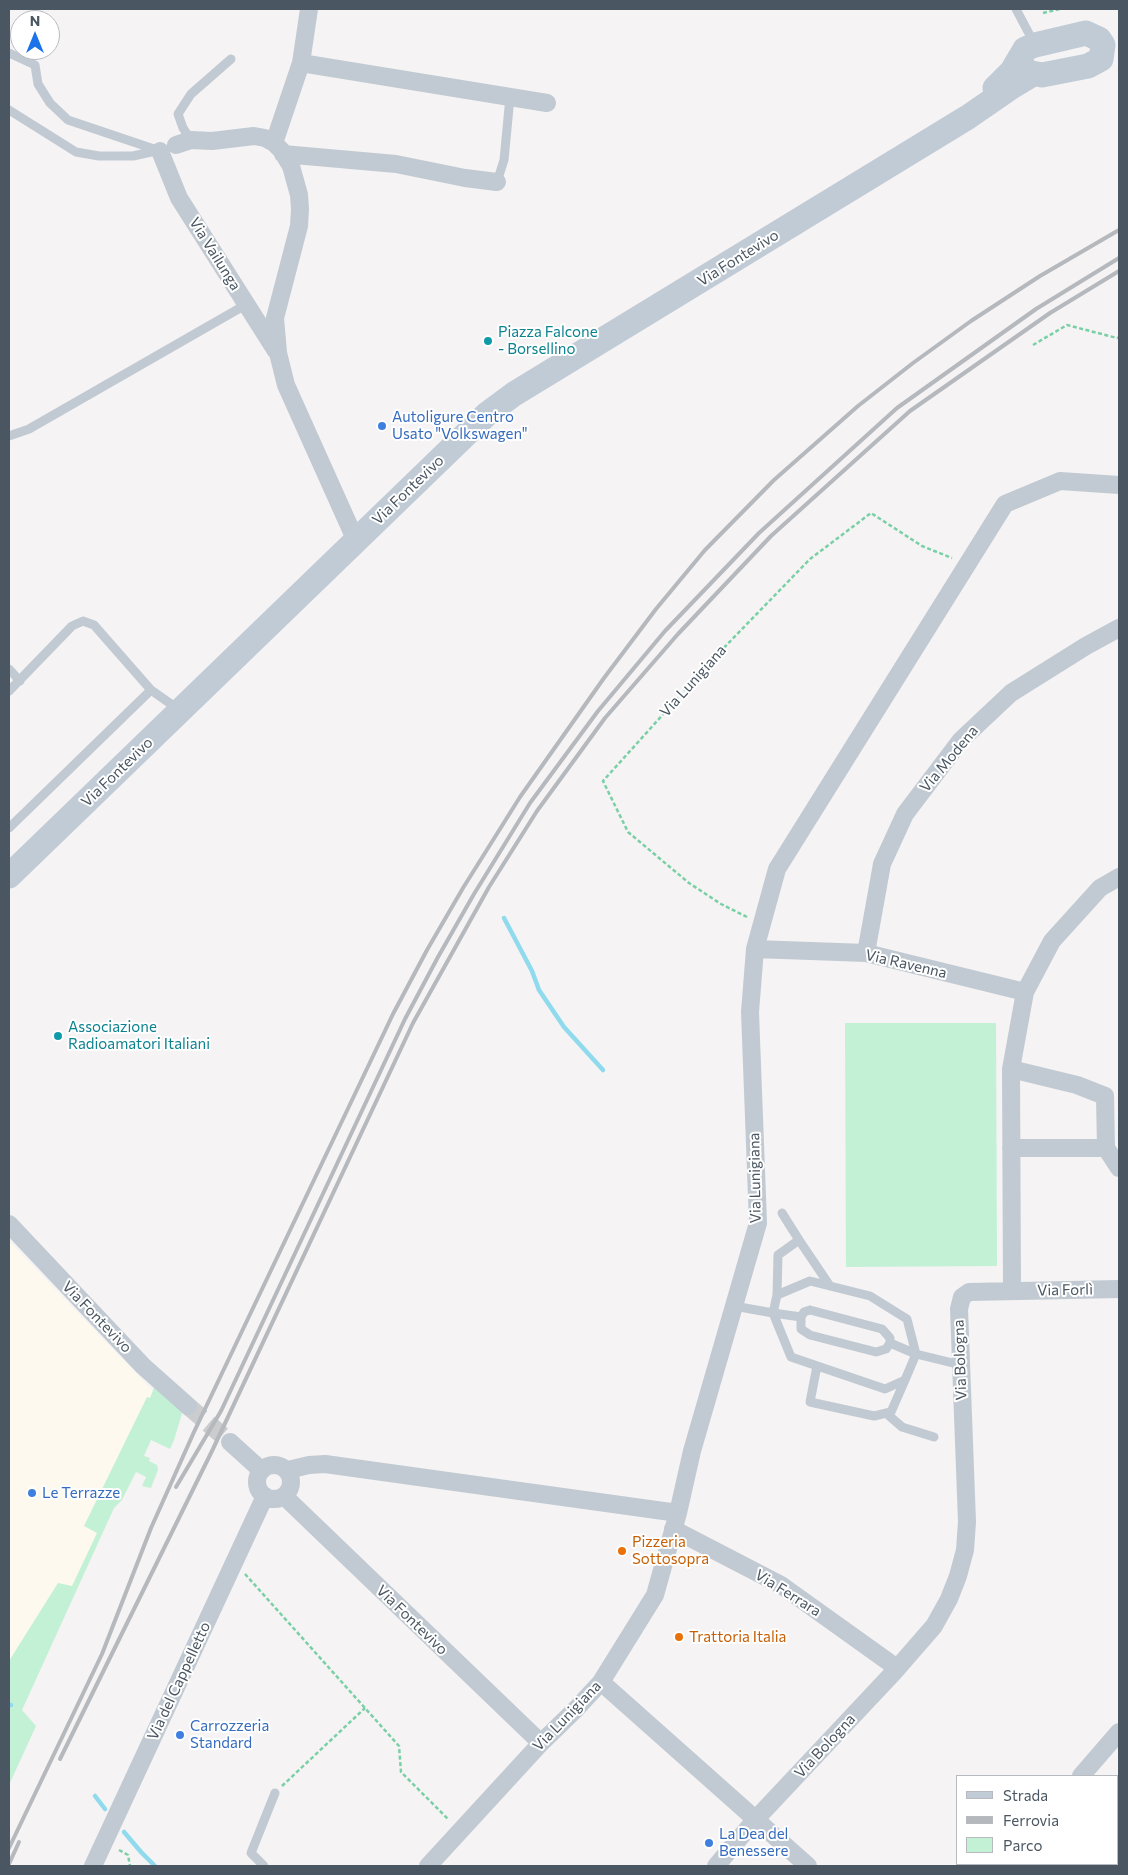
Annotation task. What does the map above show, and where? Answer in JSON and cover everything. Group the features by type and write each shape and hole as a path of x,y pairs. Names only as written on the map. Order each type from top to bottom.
{"street":[{"path":"279,148 302,63 309,9"},
{"name":"Via Fontevivo","path":"9,876 487,414 514,394 968,116 1013,86 1030,58 1042,75 1088,66 1110,50"},
{"path":"302,63 548,103"},
{"path":"176,145 254,136 265,138 279,148 396,164 465,178 497,182"},
{"name":"Via Vailunga","path":"176,145 179,198 278,353"},
{"name":"Via Vailunga","path":"279,148 291,166 300,210 300,226 275,318 278,353 286,385 356,541"},
{"name":"Via Lunigiana","path":"436,1864 460,1831 541,1743 601,1682 655,1595 692,1451 758,1223 750,1012 755,949 777,869 1005,504 1060,480 1119,485"},
{"name":"Via Modena","path":"866,953 882,864 905,814 961,740 1011,693 1086,646 1119,628"},
{"path":"1012,1291 1011,1069 1025,992 1052,941 1100,888 1119,877"},
{"name":"Via Ravenna","path":"755,949 866,953 1025,992"},
{"path":"1011,1069 1076,1085 1105,1096 1106,1148 1119,1168"},
{"path":"1010,1148 1106,1148"},
{"name":"Via Fontevivo","path":"9,1224 143,1366 188,1406"},
{"name":"Via Forlì","path":"1012,1291 1119,1288"},
{"name":"Via Bologna","path":"716,1866 756,1820 896,1670 934,1626 939,1617 955,1584 965,1550 967,1522 958,1309 962,1297 969,1292 1012,1291"},
{"path":"230,1442 261,1470"},
{"path":"278,1464 288,1470 292,1480 291,1487 284,1496 277,1499 265,1496 258,1488 257,1482 261,1470 266,1466 278,1464"},
{"path":"288,1470 324,1464 675,1521"},
{"name":"Via del Cappelletto","path":"93,1866 265,1496"},
{"name":"Via Fontevivo","path":"284,1496 541,1743"},
{"name":"Via Ferrara","path":"675,1521 780,1585 896,1670"},
{"path":"876,1701 896,1670"},
{"path":"601,1682 808,1866"},
{"path":"1082,1775 1119,1732"}],"lane":[{"path":"1016,9 1030,58"},
{"path":"9,53 35,65 38,84 50,103 68,120 176,145"},
{"path":"176,145 183,128 178,114 191,94 231,59"},
{"path":"497,182 504,160 510,97"},
{"path":"9,110 76,152 99,156 132,156 176,145"},
{"path":"9,436 29,429 247,304"},
{"path":"9,691 72,626 83,621 94,625 151,690 180,711"},
{"path":"9,670 20,681"},
{"path":"9,828 151,690"},
{"path":"782,1213 830,1286"},
{"path":"799,1240 778,1255 777,1295 773,1313 791,1357 885,1388 905,1380"},
{"path":"777,1295 810,1281 870,1296 907,1319 916,1354 891,1412 874,1416 810,1402 816,1366"},
{"path":"734,1306 801,1317"},
{"path":"810,1310 882,1329 890,1338 890,1343 886,1349 876,1352 810,1335 801,1329 801,1317 804,1312 810,1310"},
{"path":"890,1343 916,1354 961,1365"},
{"path":"886,1413 902,1427 934,1437"},
{"path":"264,1866 252,1853 275,1793"}],"path":[{"path":"1041,9 1043,13"},
{"path":"1043,13 1052,9"},
{"path":"1043,13 1060,9"},
{"path":"1033,345 1068,325 1119,337"},
{"name":"Via Lunigiana","path":"762,924 721,904 689,883 628,832 603,781 712,659 810,559 871,513 922,546 968,564"},
{"path":"234,1562 399,1746 401,1772 460,1831"},
{"path":"275,1793 365,1708"},
{"path":"104,1844 128,1855 130,1866"}],"shaded area":[{"name":"Le Terrazze","path":"9,1241 157,1395 29,1689 9,1693"}],"green space":[{"path":"845,1023 996,1023 997,1266 846,1267"},
{"path":"155,1385 184,1407 174,1440 170,1449 151,1440 144,1456 150,1458 149,1461 157,1465 158,1470 151,1488 142,1486 146,1477 136,1472 122,1500 114,1508 22,1710 36,1726 9,1785 9,1661 58,1583 72,1586 97,1533 84,1526 147,1397 150,1398"}],"waterway":[{"path":"504,918 532,971 539,990 564,1027 603,1070"},
{"path":"95,1796 105,1809"},
{"path":"124,1832 155,1866"}],"tunnel":[{"path":"188,1406 230,1442"}],"railway":[{"path":"9,1848 102,1654 151,1528 194,1432 393,1014 463,888 520,797 604,678 656,609 705,550 774,480 858,406 913,363 971,321 1040,276 1119,230"},
{"path":"176,1487 221,1411 405,1019 438,957 530,803 598,711 665,631 759,533 897,408 1036,309 1119,258"},
{"path":"60,1759 212,1451 413,1023 489,887 537,811 605,718 678,634 771,536 910,411 1050,313 1119,271"},
{"path":"9,1864 19,1842"}],"place":[{"name":"Piazza Falcone - Borsellino","path":"488,341"},
{"name":"Autoligure Centro Usato \"Volkswagen\"","path":"382,426"},
{"name":"Associazione Radioamatori Italiani","path":"58,1036"},
{"name":"Le Terrazze","path":"32,1493"},
{"name":"Pizzeria Sottosopra","path":"622,1551"},
{"name":"Trattoria Italia","path":"679,1637"},
{"name":"Carrozzeria Standard","path":"180,1735"},
{"name":"La Dea del Benessere","path":"709,1843"}]}
